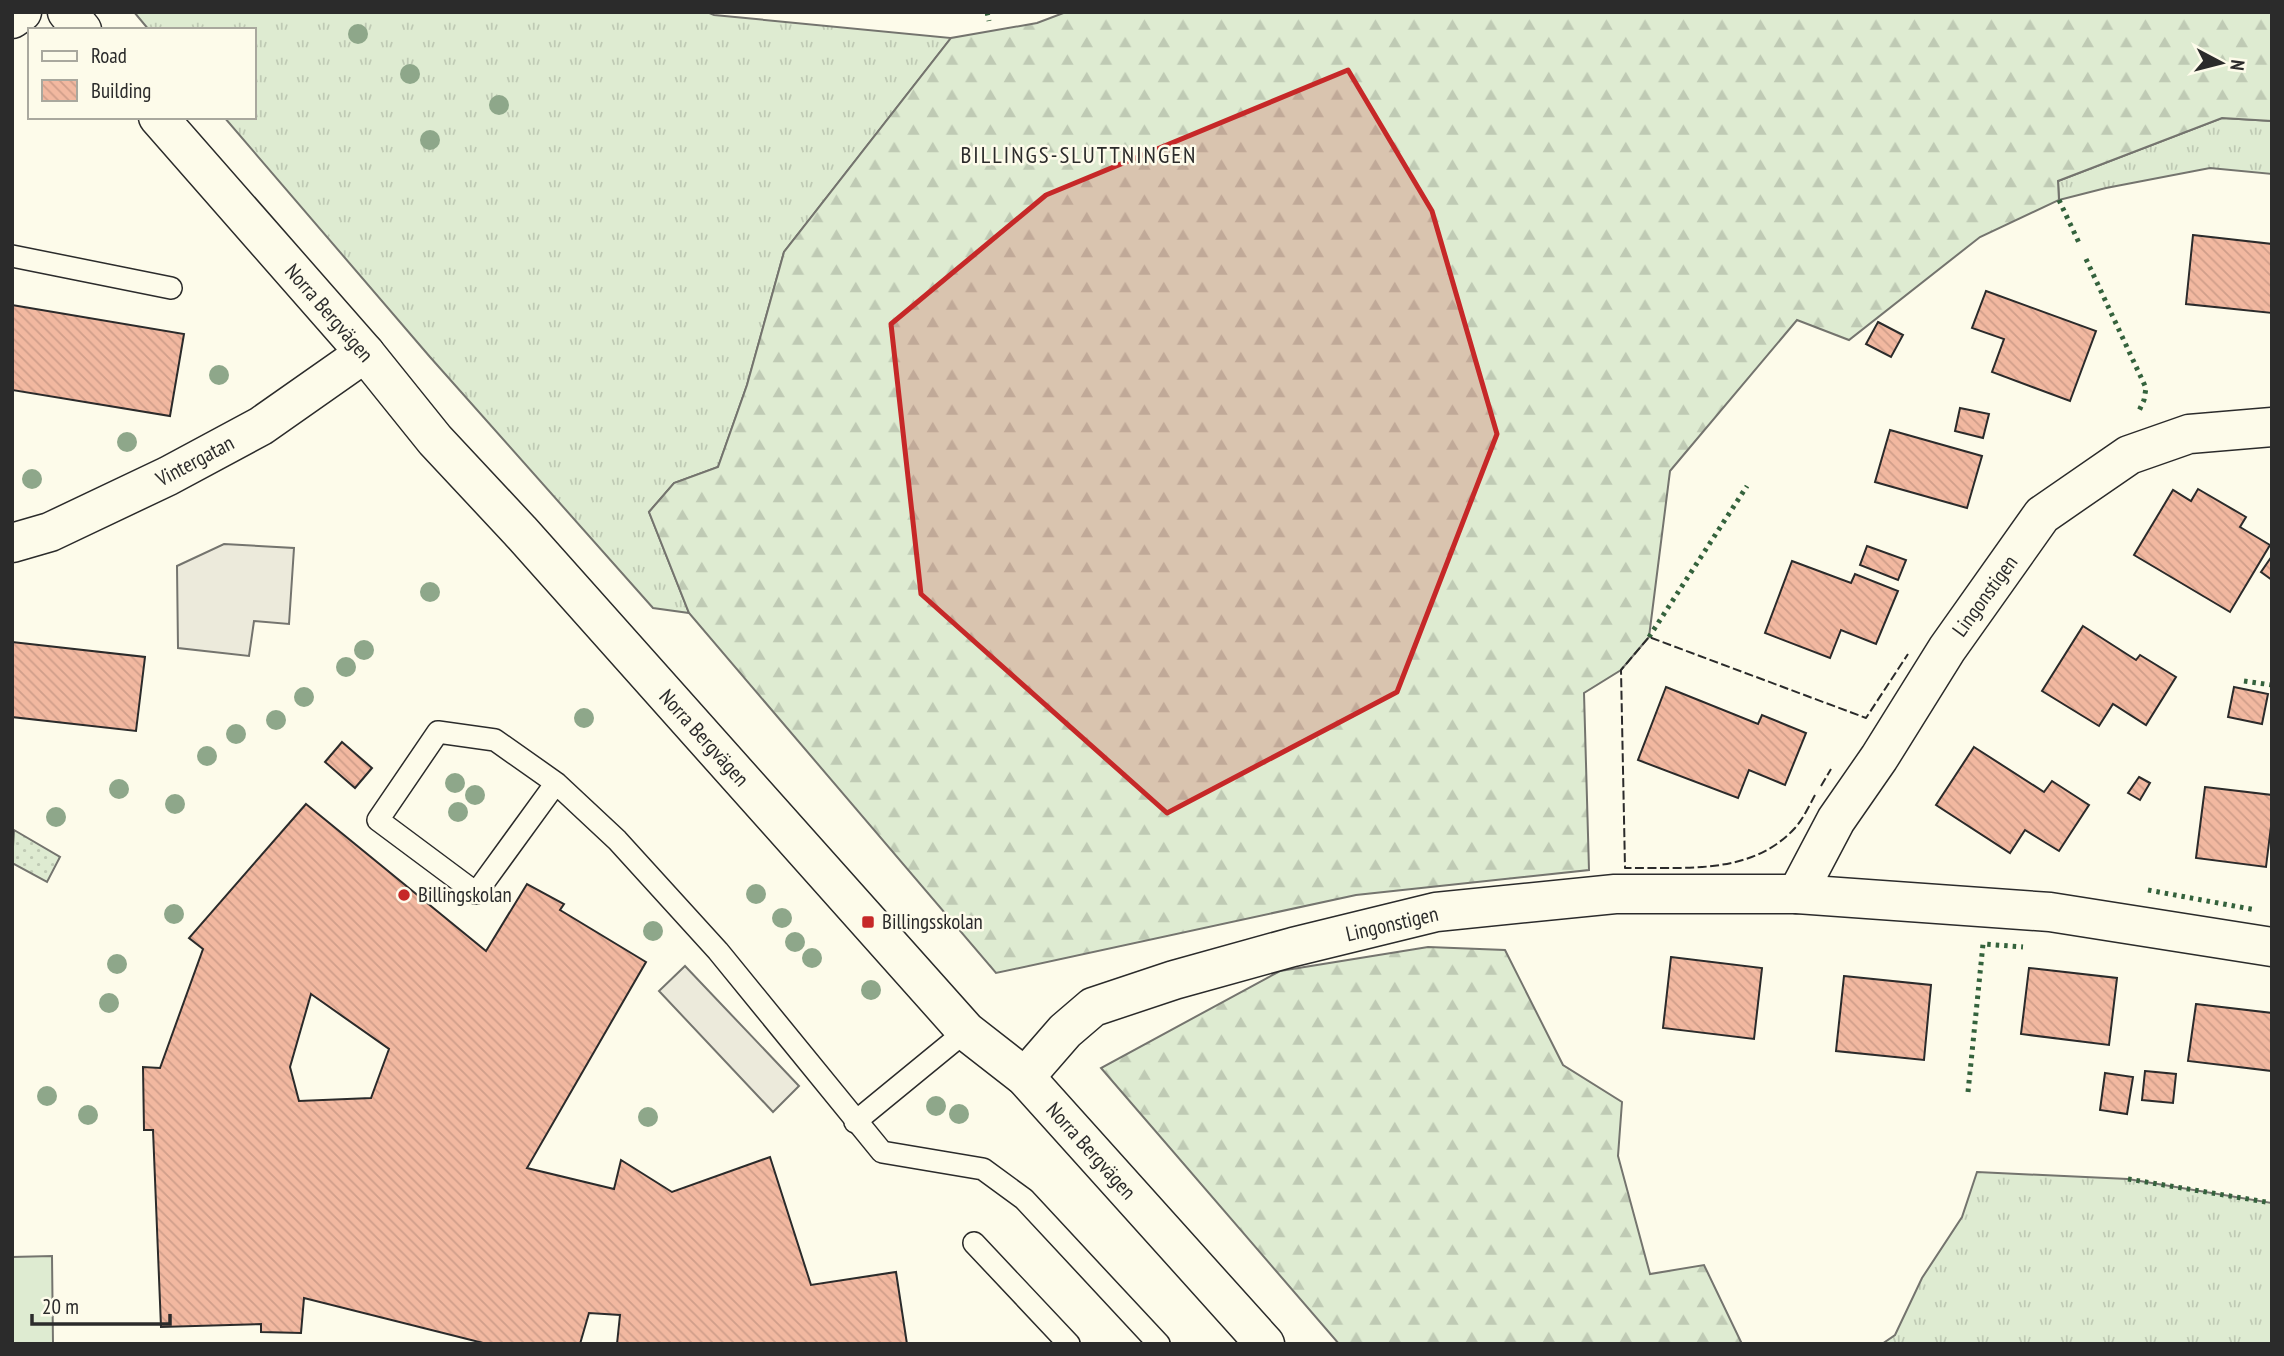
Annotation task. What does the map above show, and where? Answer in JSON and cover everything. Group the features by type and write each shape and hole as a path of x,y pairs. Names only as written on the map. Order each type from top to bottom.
{"street":[{"path":"12,19 22,12"},
{"path":"66,12 80,28"},
{"name":"Norra Bergvägen","path":"161,119 365,353 435,440 520,531 967,1031 1025,1077 1265,1344"},
{"name":"Vintergatan","path":"12,543 50,532 168,476 261,426 365,353"},
{"name":"Lingonstigen","path":"1797,894 1836,820 1879,758 1947,649 2042,515 2129,455 2189,434 2272,427"},
{"name":"Lingonstigen","path":"1025,1077 1065,1031 1093,1007 1187,976 1436,912 1615,894 1797,894 2050,912 2272,947"}],"lane":[{"path":"12,256 171,288"},
{"path":"556,783 476,893 378,820 438,732 495,740 556,783 617,840 718,951 882,1152 983,1170 1024,1199 1159,1344"},
{"path":"855,1122 967,1031"},
{"path":"975,1243 1069,1344"}],"highlighted area":[{"path":"1348,70 1432,211 1497,434 1397,692 1167,813 921,594 891,324 1046,195"}],"green space":[{"path":"134,12 707,12 714,15 951,38 784,252 747,385 718,467 674,483 649,512 689,613 653,608 430,357 226,119 256,119 256,28 147,28"},
{"path":"1066,12 2272,12 2272,121 2222,118 2058,181 2059,200 1980,237 1849,340 1797,320 1670,471 1649,637 1621,670 1584,693 1589,870 1356,895 996,973 689,613 649,512 674,483 718,467 747,385 784,252 951,38 1037,23"},
{"path":"2222,118 2272,121 2272,174 2210,168 2059,200 2058,181"},
{"path":"14,830 60,857 47,882 12,863"},
{"path":"1428,947 1505,950 1563,1065 1622,1102 1618,1156 1650,1274 1704,1265 1742,1344 1339,1344 1101,1068 1280,971"},
{"path":"1977,1172 2128,1179 2272,1203 2272,1344 1882,1344 1895,1335 1922,1278 1962,1217"},
{"path":"52,1256 53,1344 12,1344 12,1257"}],"shaded area":[{"path":"224,544 294,548 289,624 254,621 249,656 178,648 177,566"},
{"path":"685,966 799,1086 773,1112 659,991"}],"building":[{"path":"2193,235 2272,244 2272,313 2186,304"},
{"path":"1986,291 2096,331 2070,401 1992,372 2004,339 1972,328"},
{"path":"12,305 184,334 170,416 12,390"},
{"path":"1878,322 1903,335 1891,357 1866,344"},
{"path":"1960,408 1989,414 1983,438 1955,431"},
{"path":"1890,430 1982,456 1967,508 1875,482"},
{"path":"2198,489 2246,517 2240,527 2270,545 2230,612 2134,555 2173,490 2191,501"},
{"path":"1867,546 1906,560 1898,580 1860,565"},
{"path":"2272,556 2272,580 2261,572"},
{"path":"1792,561 1851,583 1855,574 1898,591 1876,644 1841,630 1830,658 1765,633"},
{"path":"2083,626 2136,660 2140,655 2176,677 2146,725 2113,704 2099,726 2042,691"},
{"path":"12,642 145,657 136,731 12,717"},
{"path":"1666,687 1758,724 1762,715 1806,733 1785,785 1749,770 1738,798 1638,760"},
{"path":"2234,687 2268,694 2262,724 2228,717"},
{"path":"342,742 372,768 355,788 325,762"},
{"path":"1974,747 2044,792 2052,781 2089,805 2059,851 2025,830 2010,853 1936,805"},
{"path":"2139,777 2150,783 2140,800 2128,793"},
{"path":"2205,787 2272,795 2266,867 2196,858"},
{"name":"Billingskolan","path":"306,804 486,951 527,884 564,904 560,910 646,962 527,1168 614,1189 621,1160 672,1192 770,1157 811,1285 896,1272 907,1344 617,1344 620,1315 589,1313 580,1344 487,1344 304,1298 301,1333 261,1332 261,1324 161,1327 153,1130 144,1130 143,1067 160,1068 203,949 189,938","holes":["311,994 389,1049 371,1098 299,1101 290,1067"]},
{"path":"1671,957 1762,968 1754,1039 1663,1028"},
{"path":"2029,968 2117,978 2109,1045 2021,1034"},
{"path":"1844,976 1931,985 1924,1060 1836,1051"},
{"path":"2196,1004 2272,1013 2272,1071 2188,1061"},
{"path":"2145,1071 2176,1074 2173,1103 2142,1100"},
{"path":"2105,1073 2133,1077 2127,1114 2100,1110"}],"hedge":[{"path":"987,12 989,21"},
{"path":"2059,200 2080,245"},
{"path":"2086,259 2146,388 2138,413"},
{"path":"1649,637 1747,486"},
{"path":"2244,681 2272,685"},
{"path":"2148,890 2256,910"},
{"path":"1968,1092 1983,944 2023,947"},
{"path":"2128,1179 2272,1203"}],"fence":[{"path":"1815,795 1795,828 1758,854 1716,866 1625,868 1621,670 1649,637 1866,718 1908,654"},
{"path":"1821,786 1831,769"}],"place":[{"name":"Billingskolan","path":"404,895"},
{"name":"Billingsskolan","path":"868,922"}],"district":[{"name":"BILLINGS-SLUTTNINGEN","path":"1079,155"}]}
